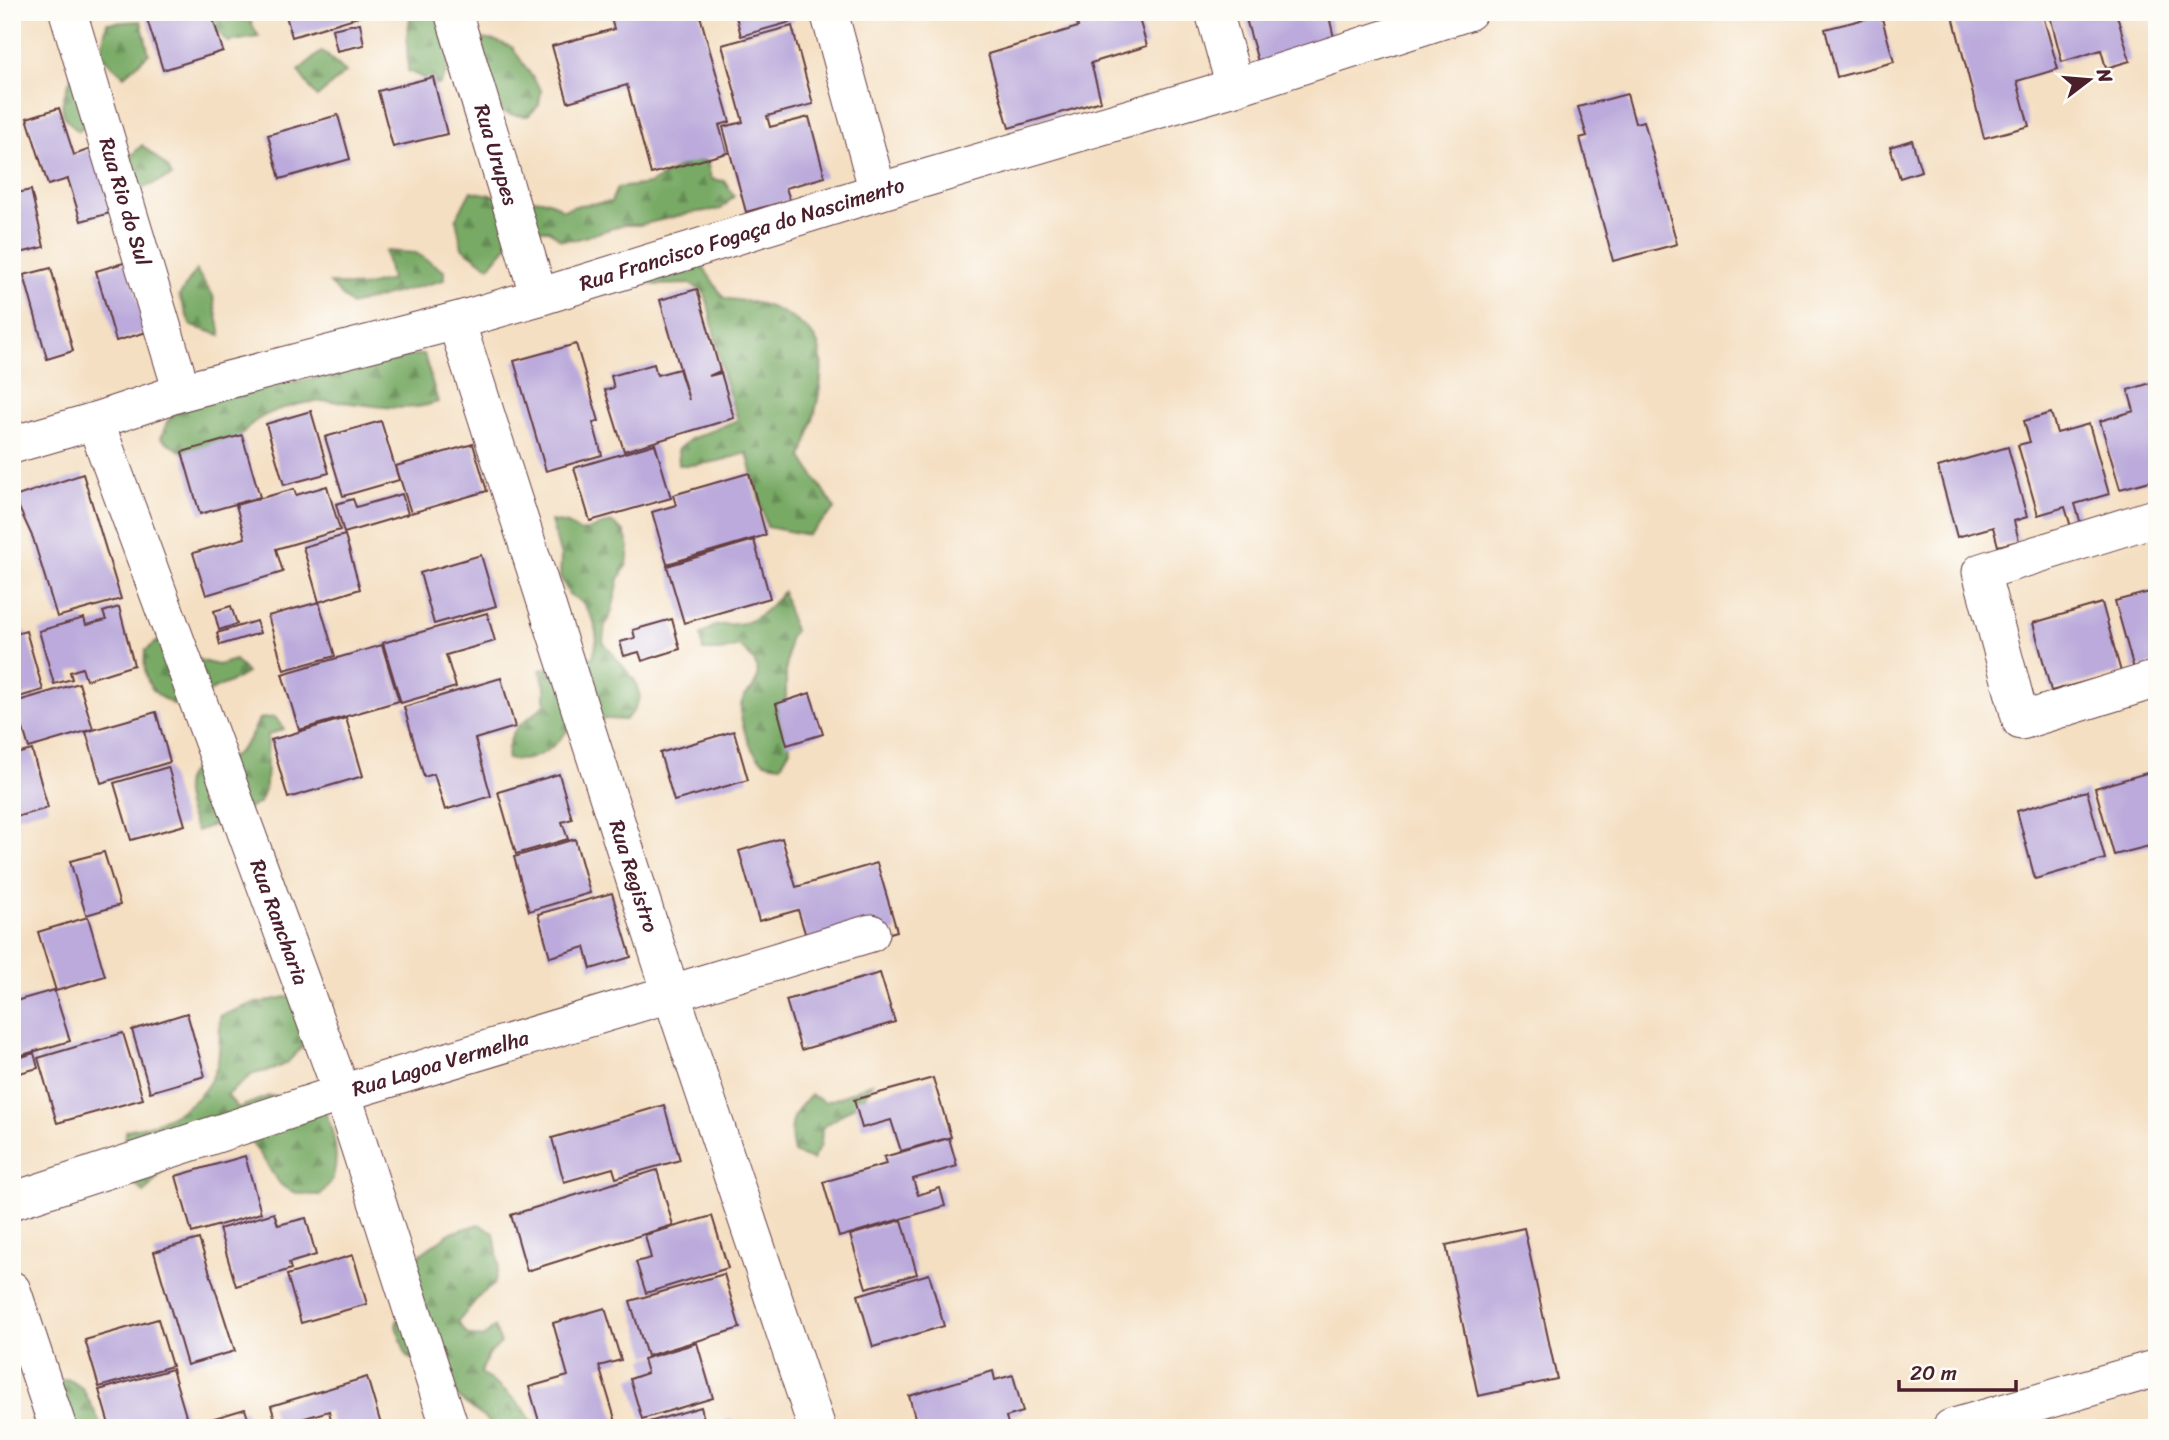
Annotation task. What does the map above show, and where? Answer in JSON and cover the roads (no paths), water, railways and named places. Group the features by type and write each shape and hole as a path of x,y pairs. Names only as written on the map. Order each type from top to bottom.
{"street":[{"name":"Rua Rio do Sul","path":"68,12 182,392"},
{"name":"Rua Urupes","path":"453,12 538,297"},
{"path":"829,12 878,192"},
{"path":"1214,12 1235,87"},
{"name":"Rua Francisco Fogaça do Nascimento","path":"12,445 182,392 538,297 878,192 1235,87 1468,12"},
{"name":"Rua Registro","path":"456,321 671,993 817,1428"},
{"name":"Rua Rancharia","path":"95,421 342,1093 450,1428"},
{"path":"2157,517 1981,572 2021,721 2157,679"},
{"name":"Rua Lagoa Vermelha","path":"12,1202 342,1093 871,933"},
{"path":"12,1290 58,1428"},
{"path":"1951,1428 2157,1367"}]}
